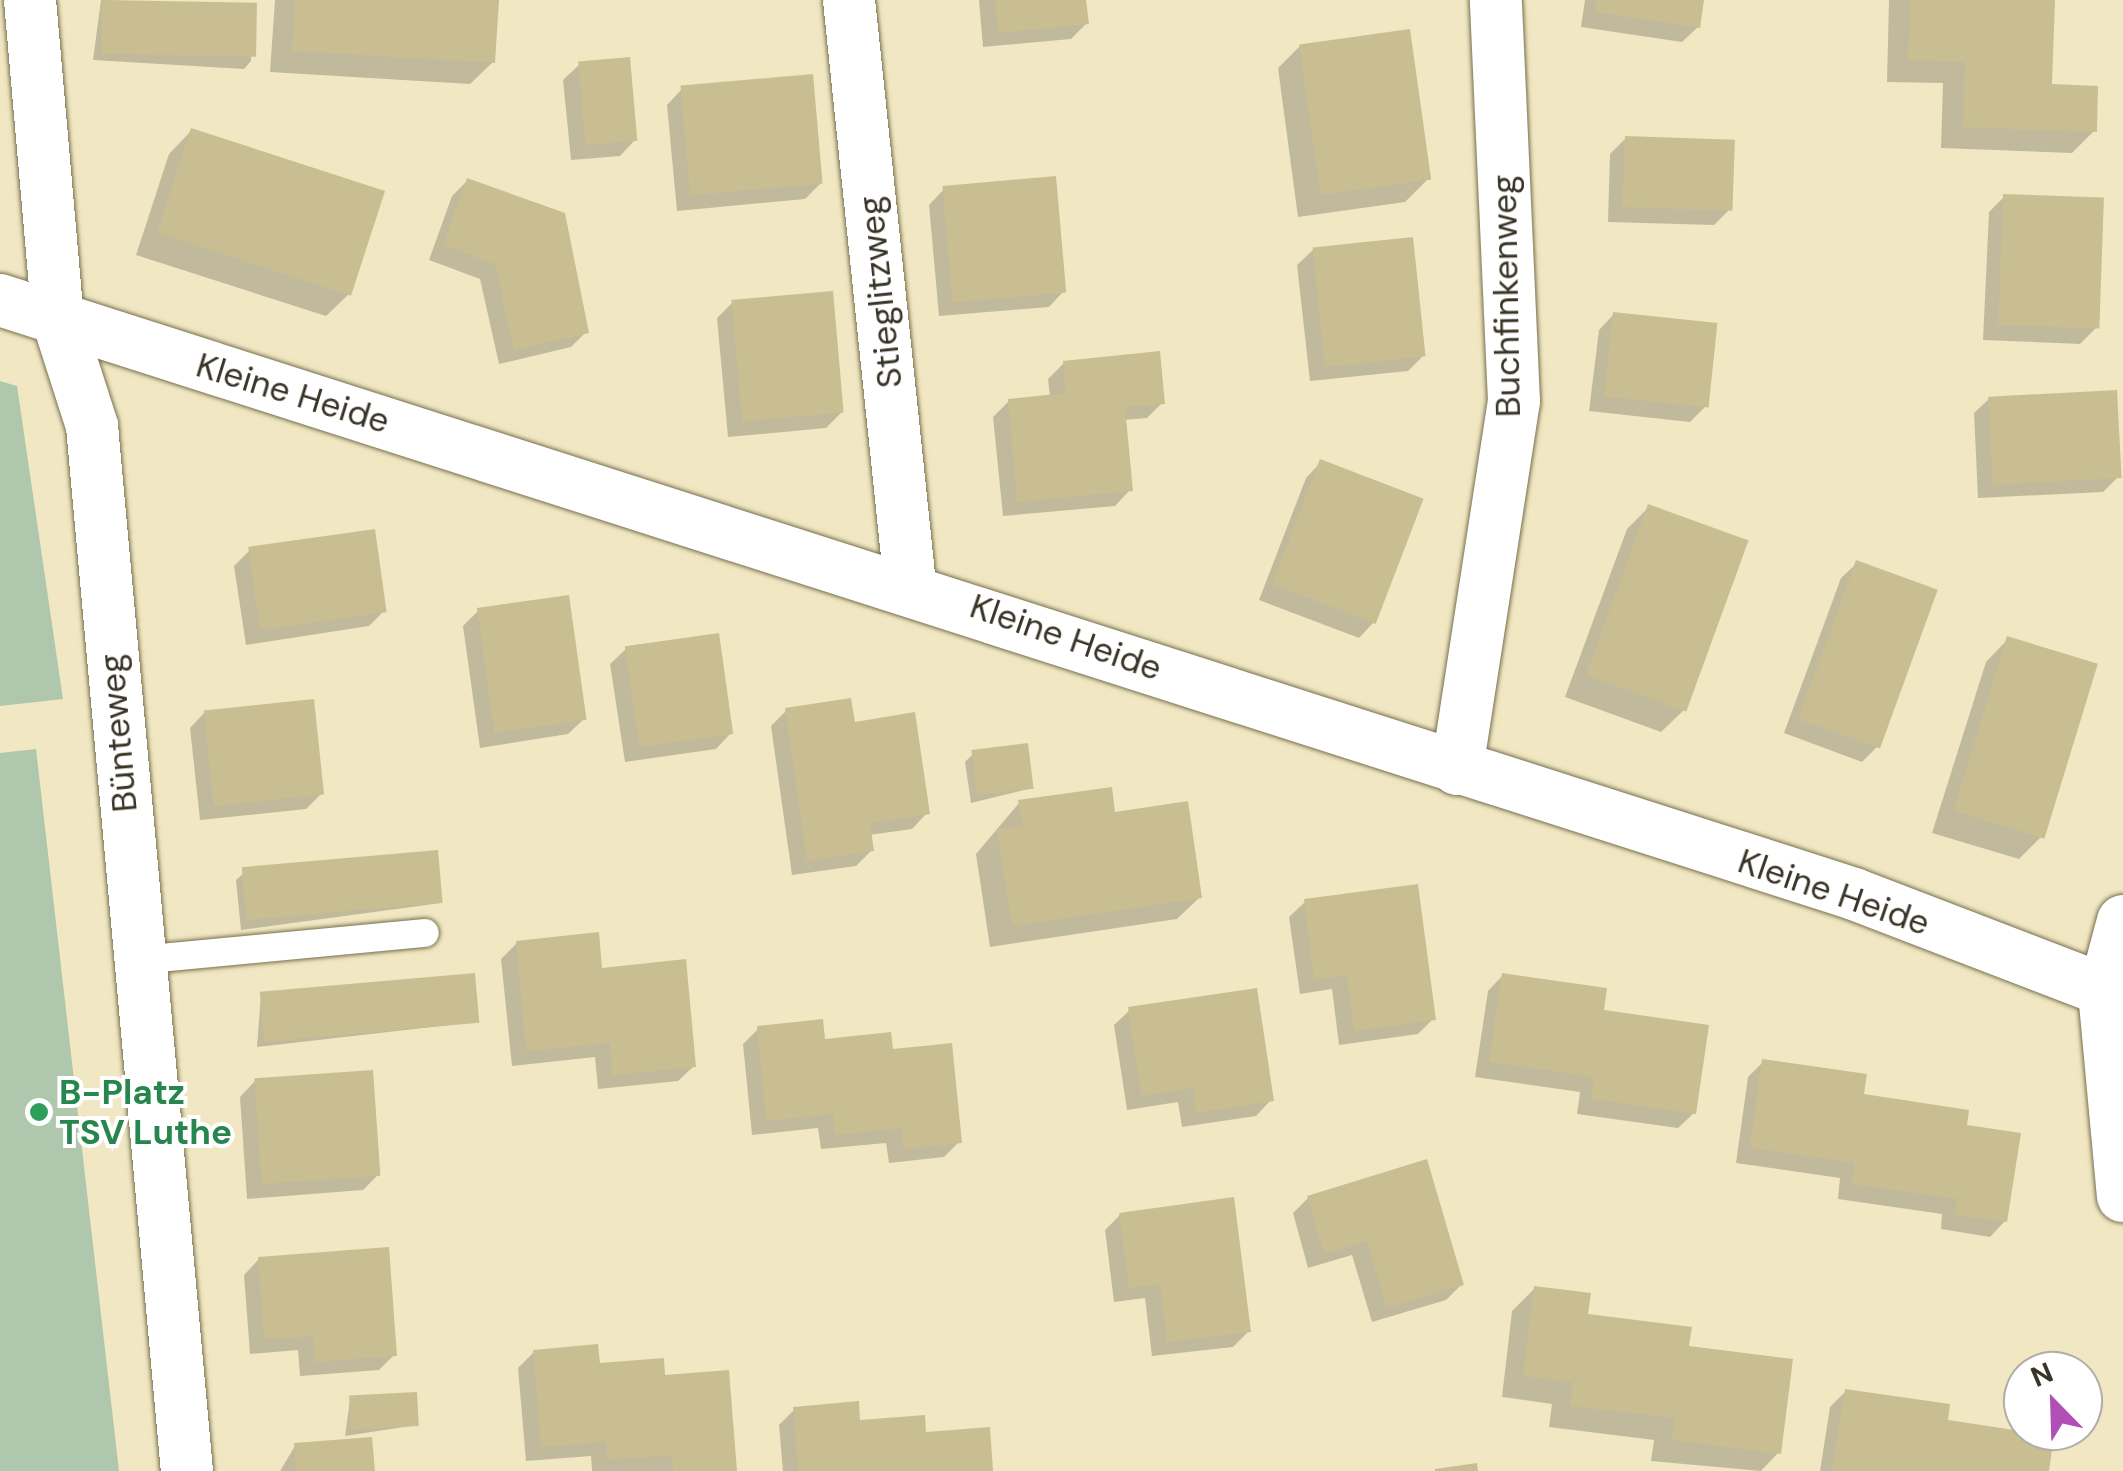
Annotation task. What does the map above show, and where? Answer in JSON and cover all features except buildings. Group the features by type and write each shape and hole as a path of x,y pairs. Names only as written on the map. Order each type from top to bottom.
{"street":[{"name":"Bünteweg","path":"30,0 58,320 92,426 187,1471"},
{"name":"Stieglitzweg","path":"850,0 910,584"},
{"name":"Buchfinkenweg","path":"1458,769 1514,401 1496,0"},
{"name":"Kleine Heide","path":"0,300 910,584 1458,769 1854,894 2114,995"},
{"path":"2123,921 2114,995 2123,1196"}],"lane":[{"path":"138,960 425,932"}],"green space":[{"path":"0,381 17,386 63,699 0,706"},
{"name":"B-Platz TSV Luthe","path":"36,749 119,1471 0,1471 0,753"}],"place":[{"name":"B-Platz TSV Luthe","path":"39,1112"}]}
